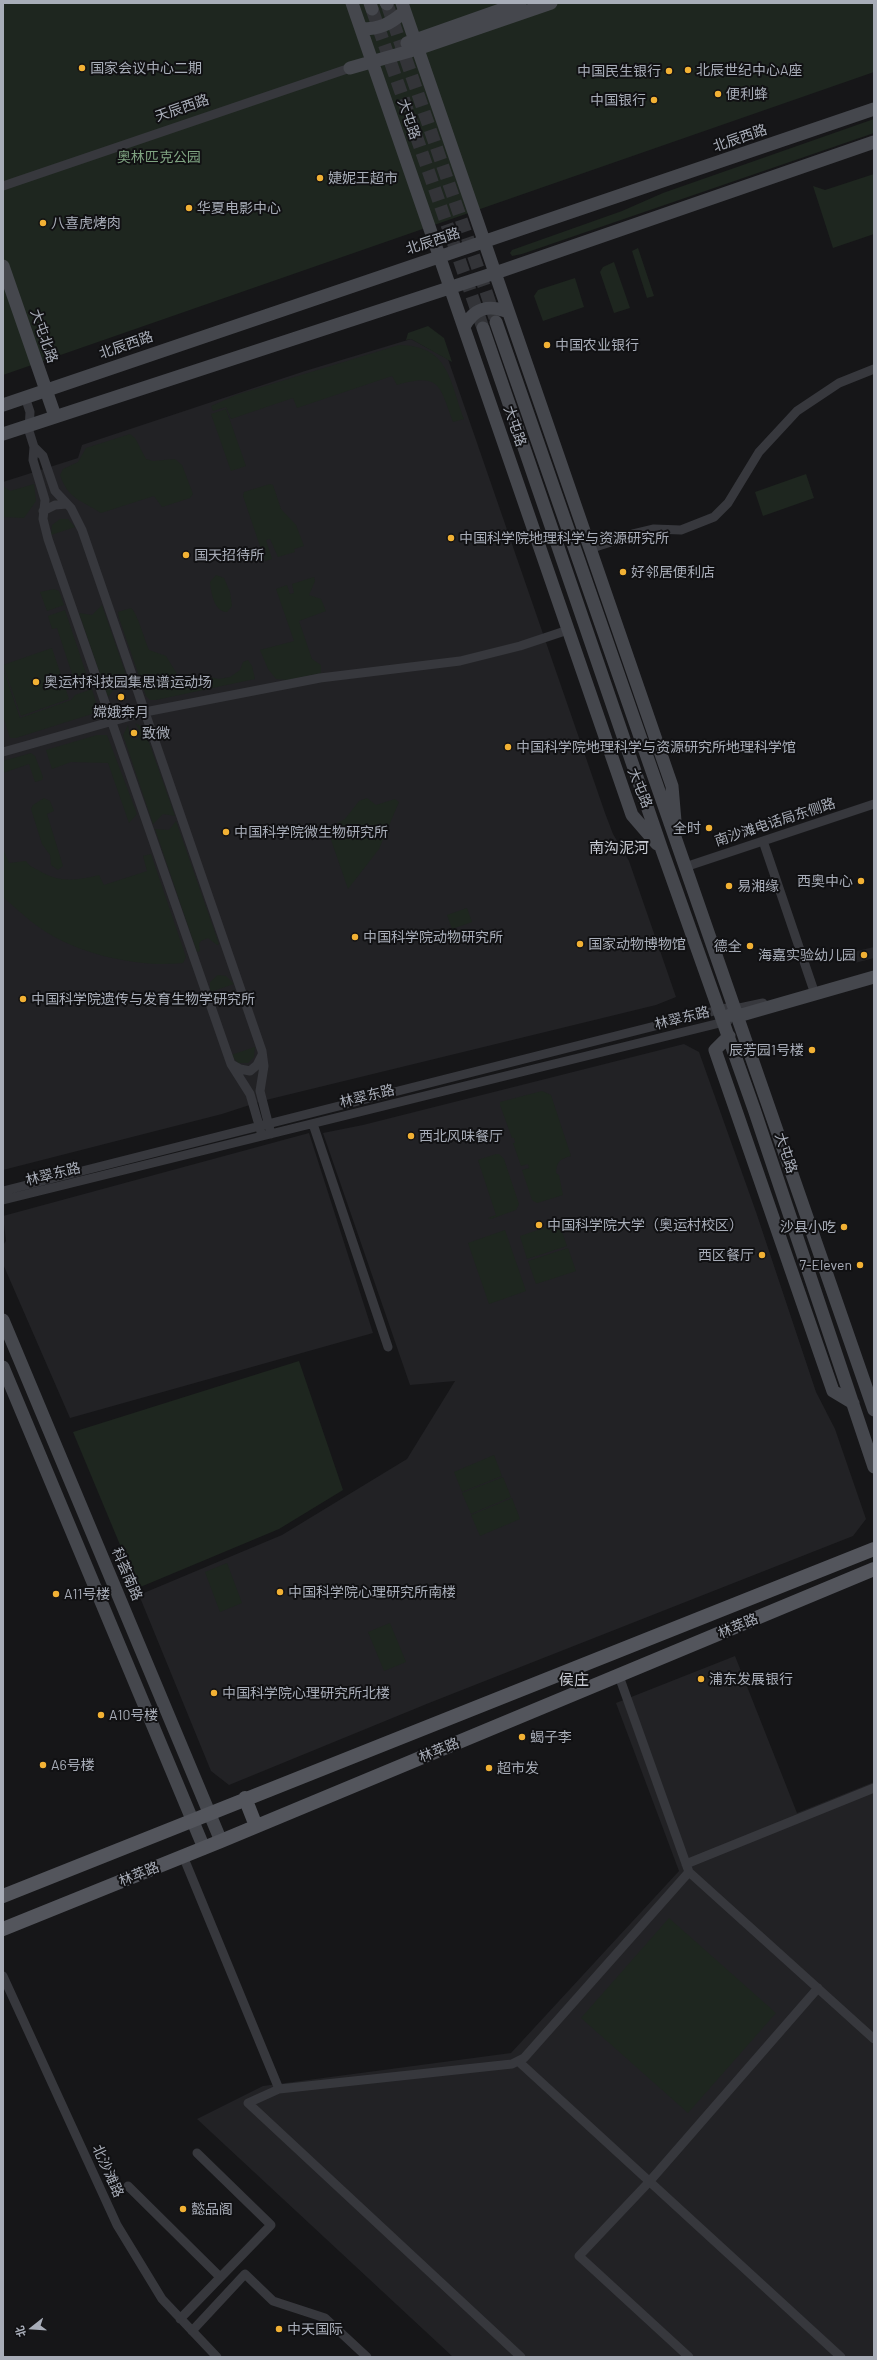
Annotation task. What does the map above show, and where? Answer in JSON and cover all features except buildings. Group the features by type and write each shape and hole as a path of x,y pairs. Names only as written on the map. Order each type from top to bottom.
{"main road":[{"name":"大屯路","path":"352,3 632,815 662,850"},
{"name":"天辰西路","path":"350,68 520,3"},
{"name":"天辰西路","path":"416,44 551,3"},
{"name":"大屯路","path":"403,7 672,786 676,839"},
{"path":"361,29 376,29 389,24 403,7"},
{"name":"北辰西路","path":"3,405 483,241 658,184 874,109"},
{"path":"3,434 450,287 874,142"},
{"name":"大屯北路","path":"3,266 55,416"},
{"path":"464,327 470,316 483,310 494,307 508,312"},
{"name":"大屯路","path":"496,322 874,1410"},
{"name":"大屯路","path":"483,328 662,850 723,1021 874,1467"},
{"path":"852,1403 832,1391 715,1050 723,1021 737,1014 874,977"},
{"name":"科荟南路","path":"3,1320 221,1841"},
{"path":"3,1367 204,1848"},
{"path":"870,1550 874,1569"},
{"name":"林萃路","path":"3,1896 209,1812 870,1550"},
{"name":"林萃路","path":"3,1929 221,1841 874,1569"},
{"path":"245,1798 256,1826"}],"street":[{"name":"天辰西路","path":"3,186 350,68"},
{"path":"633,534 654,529 681,530 714,517 728,503 759,452 797,410 839,383 874,369"},
{"path":"25,397 30,412 30,425 34,447 33,460 45,500 43,511 48,539 231,1064 250,1094 264,1125 271,1134"},
{"path":"34,447 43,456 55,491 67,504 82,530 262,1055 264,1066 259,1086 264,1125 262,1136"},
{"path":"43,511 55,505 67,504"},
{"path":"589,549 611,542"},
{"path":"3,752 112,720 145,712 320,678 460,661 520,646 568,630"},
{"name":"南沙滩电话局东侧路","path":"686,867 874,804"},
{"path":"762,841 814,992 874,972"},
{"path":"737,1014 874,983"},
{"name":"林翠东路","path":"3,1200 723,1021"},
{"name":"林翠东路","path":"3,1191 264,1125 723,1021"},
{"path":"231,1064 240,1070 250,1071 257,1065 262,1055"},
{"path":"313,1124 388,1348"},
{"path":"619,1676 687,1868 874,2039"},
{"path":"521,2357 248,2103 279,2089 512,2064 524,2058 687,1868 874,1788"},
{"path":"182,1856 279,2089"},
{"name":"北沙滩路","path":"3,1976 117,2225 162,2299 217,2357"},
{"path":"689,2357 579,2256 649,2182 818,1988"},
{"path":"518,2061 841,2357"},
{"path":"180,2319 270,2225 197,2153"},
{"path":"128,2186 220,2277"},
{"path":"192,2331 245,2274 273,2301 325,2318 367,2357"}],"shaded area":[{"path":"411,339 448,359 605,813 613,834 629,861 676,997 656,1005 262,1101 222,1114 3,1170 3,482 78,458 82,445 305,371"},
{"name":"海嘉实验幼儿园","path":"874,947 874,958 855,963 853,952"},
{"path":"684,1044 699,1052 756,1212 816,1392 835,1429 866,1519 853,1536 429,1703 229,1785 211,1771 139,1595 282,1535 407,1459 455,1381 410,1385 323,1133 363,1125"},
{"path":"309,1133 373,1333 70,1418 3,1264 3,1245 6,1241 3,1216"},
{"path":"735,1656 797,1813 874,1782 874,2357 453,2357 197,2119 263,2086 511,2053 679,1871 616,1703"}],"green space":[{"name":"奥林匹克公园","path":"3,3 874,3 874,72 3,375"},
{"path":"874,119 874,133 522,254 512,256 510,253 512,250 622,211 663,193"},
{"path":"874,174 874,234 833,248 813,186 825,190"},
{"path":"638,248 654,296 647,298 632,251"},
{"path":"614,262 630,308 614,313 600,272 603,267"},
{"path":"575,278 584,307 543,321 534,296 538,290"},
{"path":"428,326 444,338 452,362 411,339 406,340 408,333"},
{"path":"399,345 416,347 428,351 438,358 445,367 450,378 464,419 453,422 440,390 430,381 422,380 397,385 392,376 297,408 293,398 231,419 226,407 213,411 211,406 236,395"},
{"path":"226,409 246,466 231,471 211,414"},
{"path":"130,434 135,438 146,459 153,461 175,459 182,465 193,494 190,498 162,507 154,496 101,513 81,502 71,494 63,483 60,475 63,469 78,462 86,448"},
{"path":"806,474 814,498 763,516 755,492"},
{"path":"34,484 36,501 24,518 3,517 3,486 10,491"},
{"path":"270,484 273,485 281,509 296,525 304,546 294,549 295,552 278,557 270,539 266,540 272,559 265,561 243,496 244,492"},
{"path":"60,519 68,519 75,527 51,535 52,525"},
{"path":"216,575 224,578 230,592 232,606 227,612 219,609 212,596 210,582"},
{"path":"314,577 315,581 309,595 321,599 326,611 299,621 312,659 321,665 321,673 288,680 276,679 268,669 260,650 294,641 276,589 287,585 290,594 294,593 292,584"},
{"path":"54,589 59,591 64,605 47,611 40,592"},
{"path":"102,605 131,689 117,686 108,697 79,613 92,615"},
{"path":"131,608 138,621 149,650 166,656 180,679 189,683 205,676 219,679 230,677 240,670 243,662 248,660 252,666 255,679 150,700 146,696 119,618 118,612"},
{"path":"65,610 89,682 76,686 57,628 52,629 48,616"},
{"name":"奥运村科技园集思谱运动场","path":"52,648 69,699 21,716 3,665"},
{"path":"3,668 20,718 71,700 75,695 92,689 98,709 95,713 16,738 10,738 3,716"},
{"path":"135,723 144,728 175,816 163,814 153,824 123,735 128,725 130,737 135,740 139,738 140,732"},
{"path":"97,735 107,735 137,814 129,823 108,763 71,762 52,769 46,750"},
{"path":"31,753 35,756 43,777 42,780 35,782 29,764 3,773 3,761"},
{"path":"44,798 50,801 54,811 47,814 63,866 58,870 51,865 50,855 42,844 31,809 33,805"},
{"path":"367,798 376,805 395,799 399,802 379,849 348,889 327,828 345,819 359,801"},
{"path":"176,821 219,944 217,945 208,938 201,941 199,944 200,951 197,952 155,829 169,830"},
{"path":"3,849 9,863 26,861 32,867 60,879 83,879 99,875 104,885 147,871 143,856 151,854 186,957 183,963 149,964 112,958 77,947 46,932 29,920 3,897"},
{"path":"467,908 472,922 452,929 447,915"},
{"path":"218,975 226,976 234,984 210,992 210,982"},
{"path":"255,1047 254,1057 248,1063 238,1063 231,1055"},
{"path":"542,1091 551,1095 571,1156 560,1161 556,1169 556,1173 559,1175 563,1195 537,1203 532,1200 522,1170 529,1168 528,1164 521,1166 513,1143 515,1143 514,1138 512,1138 500,1102"},
{"path":"499,1154 504,1159 519,1204 516,1210 491,1219 488,1218 496,1215 478,1160"},
{"path":"559,1223 567,1246 527,1259 520,1236"},
{"path":"505,1230 526,1291 489,1304 468,1243"},
{"path":"568,1248 576,1271 536,1284 528,1261"},
{"path":"299,1361 343,1490 279,1529 138,1588 73,1432"},
{"path":"494,1455 502,1476 462,1492 454,1472"},
{"path":"503,1477 511,1497 471,1514 462,1493"},
{"path":"512,1498 520,1519 480,1536 471,1515"},
{"path":"227,1563 242,1603 220,1612 205,1572"},
{"path":"390,1623 406,1662 384,1671 368,1632"},
{"path":"669,1918 776,2013 688,2113 581,2018"}],"tunnel":[{"path":"387,4 495,318"},
{"path":"372,9 483,328"},
{"path":"611,542 633,534"}],"place":[{"name":"国家会议中心二期","path":"82,68"},
{"name":"北辰世纪中心A座","path":"688,70"},
{"name":"中国民生银行","path":"669,71"},
{"name":"便利蜂","path":"718,94"},
{"name":"中国银行","path":"654,100"},
{"name":"婕妮王超市","path":"320,178"},
{"name":"华夏电影中心","path":"189,208"},
{"name":"八喜虎烤肉","path":"43,223"},
{"name":"中国农业银行","path":"547,345"},
{"name":"中国科学院地理科学与资源研究所","path":"451,538"},
{"name":"国天招待所","path":"186,555"},
{"name":"好邻居便利店","path":"623,572"},
{"name":"奥运村科技园集思谱运动场","path":"36,682"},
{"name":"嫦娥奔月","path":"121,697"},
{"name":"致微","path":"134,733"},
{"name":"中国科学院地理科学与资源研究所地理科学馆","path":"508,747"},
{"name":"全时","path":"709,828"},
{"name":"中国科学院微生物研究所","path":"226,832"},
{"name":"西奥中心","path":"861,881"},
{"name":"易湘缘","path":"729,886"},
{"name":"中国科学院动物研究所","path":"355,937"},
{"name":"国家动物博物馆","path":"580,944"},
{"name":"德全","path":"750,946"},
{"name":"海嘉实验幼儿园","path":"864,955"},
{"name":"中国科学院遗传与发育生物学研究所","path":"23,999"},
{"name":"辰芳园1号楼","path":"812,1050"},
{"name":"西北风味餐厅","path":"411,1136"},
{"name":"中国科学院大学（奥运村校区）","path":"539,1225"},
{"name":"沙县小吃","path":"844,1227"},
{"name":"西区餐厅","path":"762,1255"},
{"name":"7-Eleven","path":"860,1265"},
{"name":"中国科学院心理研究所南楼","path":"280,1592"},
{"name":"A11号楼","path":"56,1594"},
{"name":"浦东发展银行","path":"701,1679"},
{"name":"中国科学院心理研究所北楼","path":"214,1693"},
{"name":"A10号楼","path":"101,1715"},
{"name":"蝎子李","path":"522,1737"},
{"name":"A6号楼","path":"43,1765"},
{"name":"超市发","path":"489,1768"},
{"name":"懿品阁","path":"183,2209"},
{"name":"中天国际","path":"279,2329"}],"district":[{"name":"南沟泥河","path":"619,848"},
{"name":"侯庄","path":"574,1680"}]}
